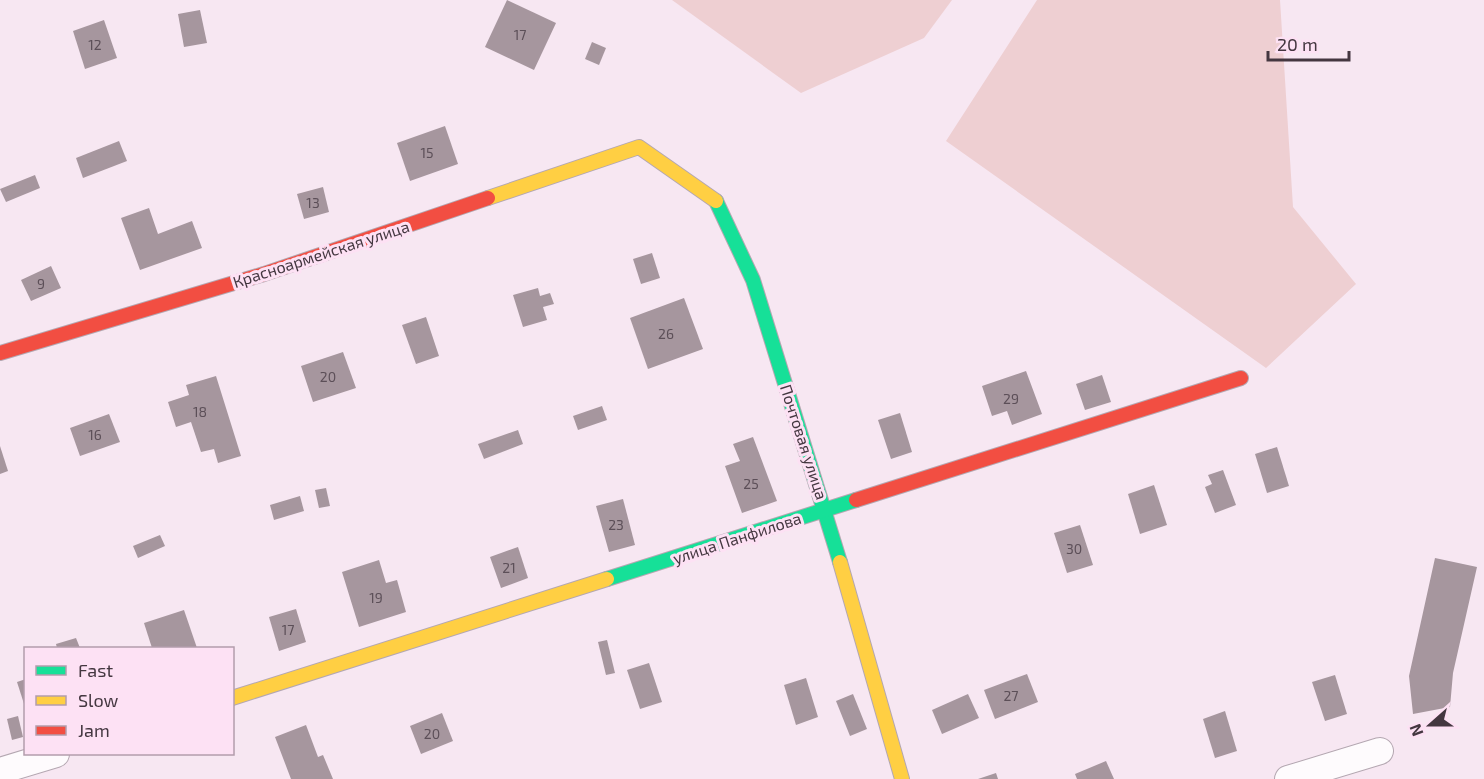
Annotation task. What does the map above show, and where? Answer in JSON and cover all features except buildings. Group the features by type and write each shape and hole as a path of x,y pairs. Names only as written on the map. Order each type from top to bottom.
{"street":[{"name":"Красноармейская улица","path":"0,353 264,274 639,147"},
{"name":"Почтовая улица","path":"639,147 718,204 753,280 825,510 902,779"},
{"name":"улица Панфилова","path":"234,697 1241,378"},
{"path":"1288,779 1380,751"},
{"path":"0,771 50,755"}],"shaded area":[{"path":"672,0 952,0 924,38 801,93"},
{"path":"1037,0 1280,0 1293,207 1356,284 1266,368 946,141"}],"traffic: fast":[{"path":"716,201 753,280 840,562"},
{"path":"607,579 856,500"}],"traffic: slow":[{"path":"488,198 639,147 716,201"},
{"path":"840,562 902,779"},
{"path":"234,697 607,579"}],"traffic: jam":[{"path":"0,353 264,274 488,198"},
{"path":"856,500 1241,378"}]}
